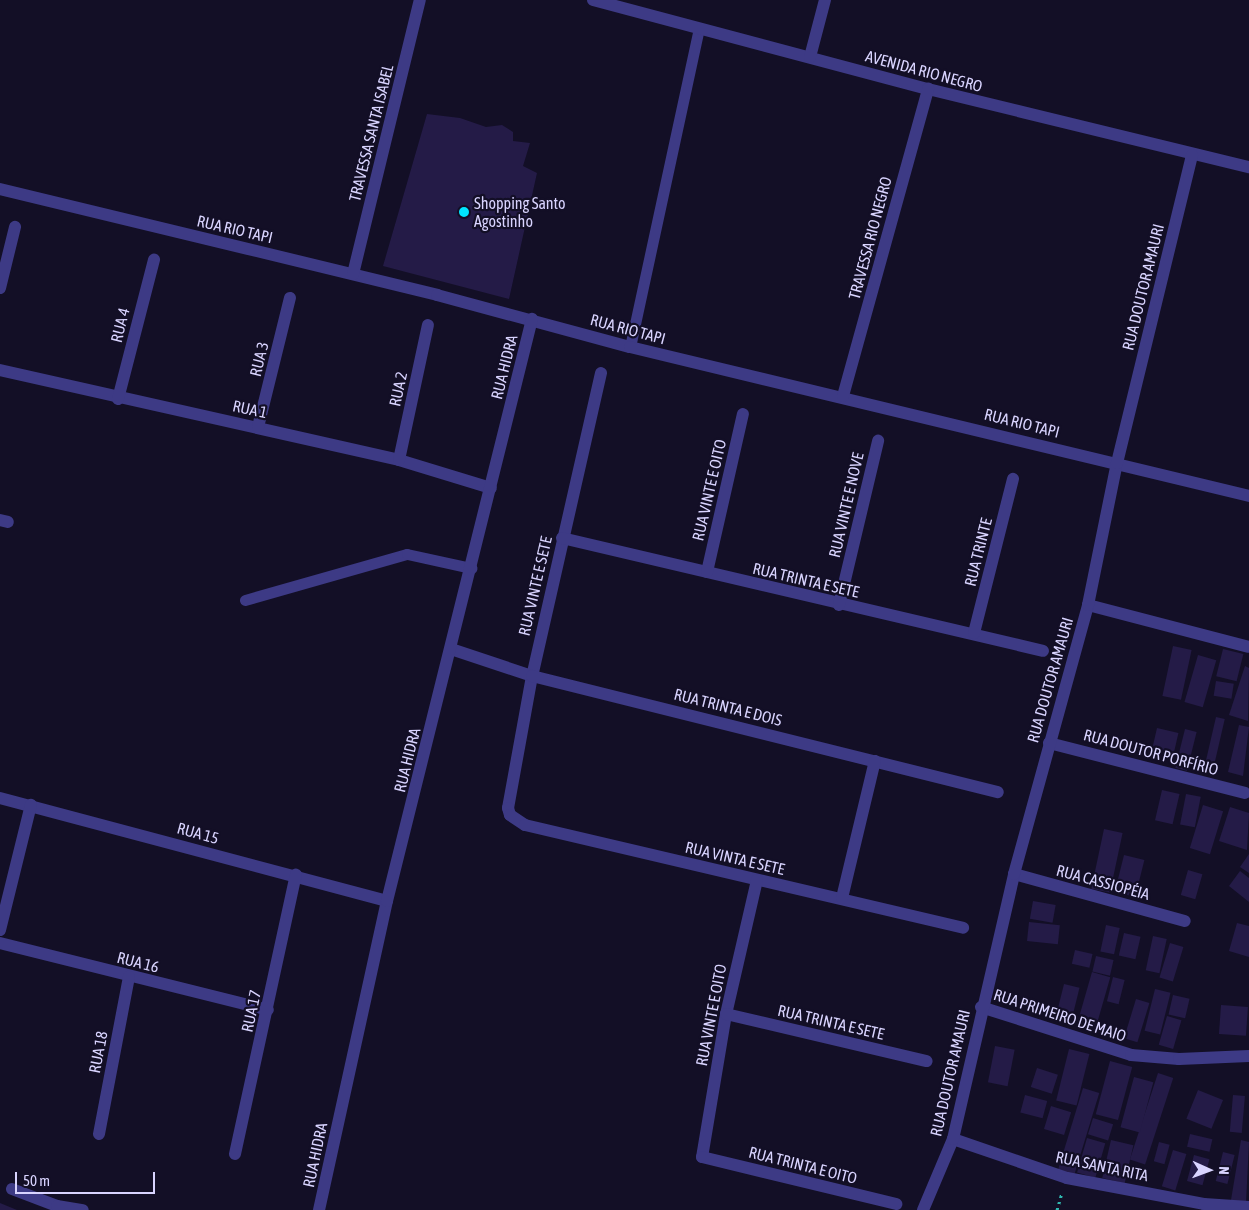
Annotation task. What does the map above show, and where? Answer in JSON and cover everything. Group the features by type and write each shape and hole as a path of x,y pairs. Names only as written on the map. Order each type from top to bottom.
{"street":[{"name":"TRAVESSA SANTA ISABEL","path":"353,274 420,0"},
{"name":"AVENIDA RIO NEGRO","path":"592,0 928,89 1192,155 1249,167"},
{"path":"810,57 825,0"},
{"name":"TRAVESSA RIO NEGRO","path":"843,396 928,89"},
{"name":"RUA DOUTOR AMAURI","path":"923,1210 953,1139 981,1007 1014,874 1088,605 1117,463 1192,155"},
{"name":"RUA RIO TAPI","path":"0,189 353,274 532,319 630,347 843,396 1249,496"},
{"path":"0,288 15,227"},
{"name":"RUA 4","path":"118,399 154,260"},
{"name":"RUA 3","path":"258,427 290,298"},
{"name":"RUA HIDRA","path":"319,1210 387,901 472,568 532,319"},
{"name":"RUA 2","path":"399,460 428,325"},
{"name":"RUA 1","path":"0,370 118,399 258,427 399,460 491,488"},
{"name":"RUA VINTE E SETE","path":"508,808 532,676 600,374"},
{"name":"RUA VINTE E OITO","path":"707,572 742,414"},
{"name":"RUA VINTE E NOVE","path":"840,605 878,441"},
{"name":"RUA TRINTE","path":"974,633 1013,479"},
{"name":"RUA TRINTA E SETE","path":"562,538 840,605 974,633 1043,651"},
{"path":"1088,605 1249,647"},
{"name":"RUA TRINTA E DOIS","path":"451,649 532,676 998,792"},
{"name":"RUA DOUTOR PORFÍRIO","path":"1049,742 1245,794"},
{"path":"842,898 875,760"},
{"name":"RUA 15","path":"0,798 296,875 387,901"},
{"path":"0,930 31,805"},
{"name":"RUA VINTA E SETE","path":"508,808 510,815 525,825 757,880 842,898 963,928"},
{"name":"RUA CASSIOPÉIA","path":"1014,874 1185,921"},
{"name":"RUA 17","path":"236,1154 296,875"},
{"name":"RUA VINTE E OITO","path":"702,1157 726,1014 757,880"},
{"name":"RUA 16","path":"0,943 129,977 268,1010"},
{"name":"RUA 18","path":"99,1134 129,977"},
{"name":"RUA PRIMEIRO DE MAIO","path":"981,1007 1131,1055 1178,1059 1249,1056"},
{"name":"RUA TRINTA E SETE","path":"726,1014 927,1061"},
{"name":"RUA SANTA RITA","path":"953,1139 1067,1178 1204,1204 1249,1208"},
{"name":"RUA TRINTA E OITO","path":"702,1157 896,1204"},
{"path":"12,1188 57,1206 83,1210"}],"lane":[{"path":"630,347 699,29"},
{"path":"245,600 407,554 472,568"}],"building":[{"name":"Shopping Santo Agostinho","path":"427,114 460,118 486,127 502,125 513,132 513,141 530,143 523,166 537,173 509,299 383,266"},
{"path":"1173,646 1192,650 1181,700 1162,696"},
{"path":"1223,649 1243,654 1237,681 1216,676"},
{"path":"1198,655 1216,660 1203,707 1184,702"},
{"path":"1245,666 1249,668 1248,721 1229,715"},
{"path":"1216,681 1234,684 1231,699 1214,696"},
{"path":"1216,717 1225,719 1212,773 1204,771"},
{"path":"1239,725 1249,727 1243,776 1228,772"},
{"path":"1157,728 1178,733 1174,753 1152,748"},
{"path":"1185,729 1197,732 1187,771 1175,768"},
{"path":"1162,790 1180,794 1173,824 1155,820"},
{"path":"1186,794 1201,797 1195,827 1180,824"},
{"path":"1203,805 1223,811 1210,854 1190,848"},
{"path":"1230,807 1249,813 1247,850 1219,841"},
{"path":"1104,829 1123,833 1110,893 1091,889"},
{"path":"1249,854 1249,873 1240,867"},
{"path":"1124,855 1144,860 1135,897 1115,892"},
{"path":"1188,870 1202,874 1195,899 1181,895"},
{"path":"1240,871 1249,878 1249,902 1229,886"},
{"path":"1033,901 1056,905 1053,923 1030,919"},
{"path":"1029,922 1060,925 1058,944 1027,941"},
{"path":"1237,923 1249,926 1249,957 1229,951"},
{"path":"1106,925 1120,928 1114,954 1100,951"},
{"path":"1124,933 1141,937 1135,959 1119,955"},
{"path":"1153,936 1167,939 1159,973 1146,970"},
{"path":"1170,943 1183,947 1173,982 1159,977"},
{"path":"1075,950 1093,954 1089,968 1072,964"},
{"path":"1096,956 1114,960 1110,976 1092,972"},
{"path":"1092,972 1110,977 1096,1027 1078,1022"},
{"path":"1113,977 1125,980 1119,1004 1107,1001"},
{"path":"1064,984 1080,988 1072,1017 1057,1013"},
{"path":"1155,989 1171,993 1160,1035 1145,1031"},
{"path":"1173,995 1190,999 1185,1018 1169,1014"},
{"path":"1136,999 1149,1003 1137,1042 1124,1038"},
{"path":"1221,1005 1248,1007 1246,1036 1219,1034"},
{"path":"1167,1016 1181,1020 1173,1049 1159,1045"},
{"path":"995,1046 1015,1050 1008,1086 988,1082"},
{"path":"1069,1049 1089,1054 1077,1106 1056,1100"},
{"path":"1110,1061 1132,1067 1118,1120 1096,1114"},
{"path":"1037,1068 1058,1075 1052,1094 1031,1087"},
{"path":"1158,1073 1173,1078 1145,1164 1130,1160"},
{"path":"1134,1077 1153,1082 1140,1132 1121,1127"},
{"path":"1083,1088 1099,1093 1074,1176 1058,1171"},
{"path":"1198,1090 1223,1100 1211,1129 1186,1119"},
{"path":"1025,1095 1047,1101 1043,1118 1020,1112"},
{"path":"1233,1095 1245,1096 1242,1133 1230,1132"},
{"path":"1051,1106 1071,1112 1064,1135 1044,1129"},
{"path":"1093,1118 1113,1124 1108,1140 1088,1134"},
{"path":"1190,1134 1212,1139 1209,1152 1187,1147"},
{"path":"1087,1138 1105,1143 1095,1178 1077,1173"},
{"path":"1111,1140 1133,1145 1125,1183 1102,1178"},
{"path":"1241,1140 1249,1142 1246,1203 1231,1200"},
{"path":"1159,1142 1170,1145 1164,1164 1154,1161"},
{"path":"1173,1150 1186,1154 1175,1190 1162,1186"},
{"path":"1223,1152 1235,1155 1227,1184 1216,1181"},
{"path":"1194,1155 1209,1159 1202,1185 1187,1181"},
{"path":"0,1203 17,1210 0,1210"}],"place":[{"name":"Shopping Santo Agostinho","path":"464,212"}]}
